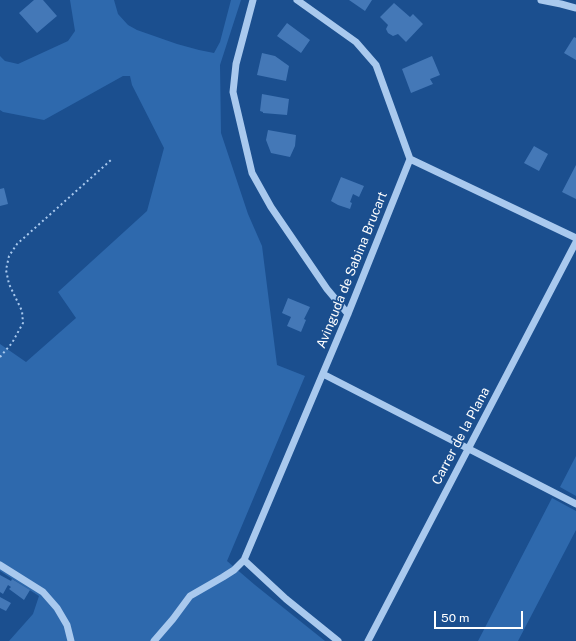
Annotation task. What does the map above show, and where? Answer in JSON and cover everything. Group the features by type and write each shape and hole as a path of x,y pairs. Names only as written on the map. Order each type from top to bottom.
{"street":[{"path":"253,0 236,64 233,92 252,173 271,207 327,289 348,314"},
{"path":"297,0 356,42 376,65 410,159 576,238"},
{"path":"541,0 576,8"},
{"name":"Avinguda de Sabina Brucart","path":"244,560 348,314 410,159"},
{"name":"Carrer de la Plana","path":"368,641 576,242"},
{"path":"323,374 576,504"},
{"path":"154,641 190,596 234,570 244,560 286,599 338,641"},
{"path":"0,565 43,592 57,608 67,625 71,641"}],"path":[{"path":"0,357 12,342 23,323 22,311 9,284 6,270 9,256 17,244 111,160"}],"shaded area":[{"path":"70,0 114,0 118,14 128,25 137,30 177,44 214,53 220,42 231,0 241,0 220,65 221,133 248,214 262,246 277,365 305,376 227,561 325,641 9,641 33,614 39,596 0,571 0,344 26,362 76,318 58,292 147,211 164,148 132,85 130,76 123,76 44,120 3,112 0,110 0,56 5,61 18,64 68,41 75,31"},
{"path":"576,456 576,496 560,487"},
{"path":"552,498 576,511 576,530 518,641 478,641"}],"building":[{"path":"34,0 43,0 57,16 37,33 19,13"},
{"path":"349,0 372,0 365,11"},
{"path":"394,3 410,17 413,14 423,24 406,42 398,34 393,36 388,33 386,29 388,25 380,17"},
{"path":"287,23 310,40 301,53 277,36"},
{"path":"574,37 576,38 576,60 564,53"},
{"path":"262,53 275,56 289,66 286,81 257,75"},
{"path":"432,56 440,75 430,79 433,84 411,93 402,69"},
{"path":"262,94 289,99 287,115 263,113 260,111"},
{"path":"268,130 296,135 295,146 290,157 271,153 266,140"},
{"path":"534,146 548,154 539,171 524,163"},
{"path":"576,165 576,199 562,192"},
{"path":"341,177 364,186 359,197 353,194 350,202 352,203 350,209 331,201"},
{"path":"4,188 8,204 0,206 0,189"},
{"path":"288,298 310,307 304,319 306,320 301,332 287,326 291,317 282,313"},
{"path":"0,575 11,581 12,579 30,590 24,600 9,589 11,587 8,585 3,594 0,592"},
{"path":"0,597 11,603 6,611 0,608"}]}
